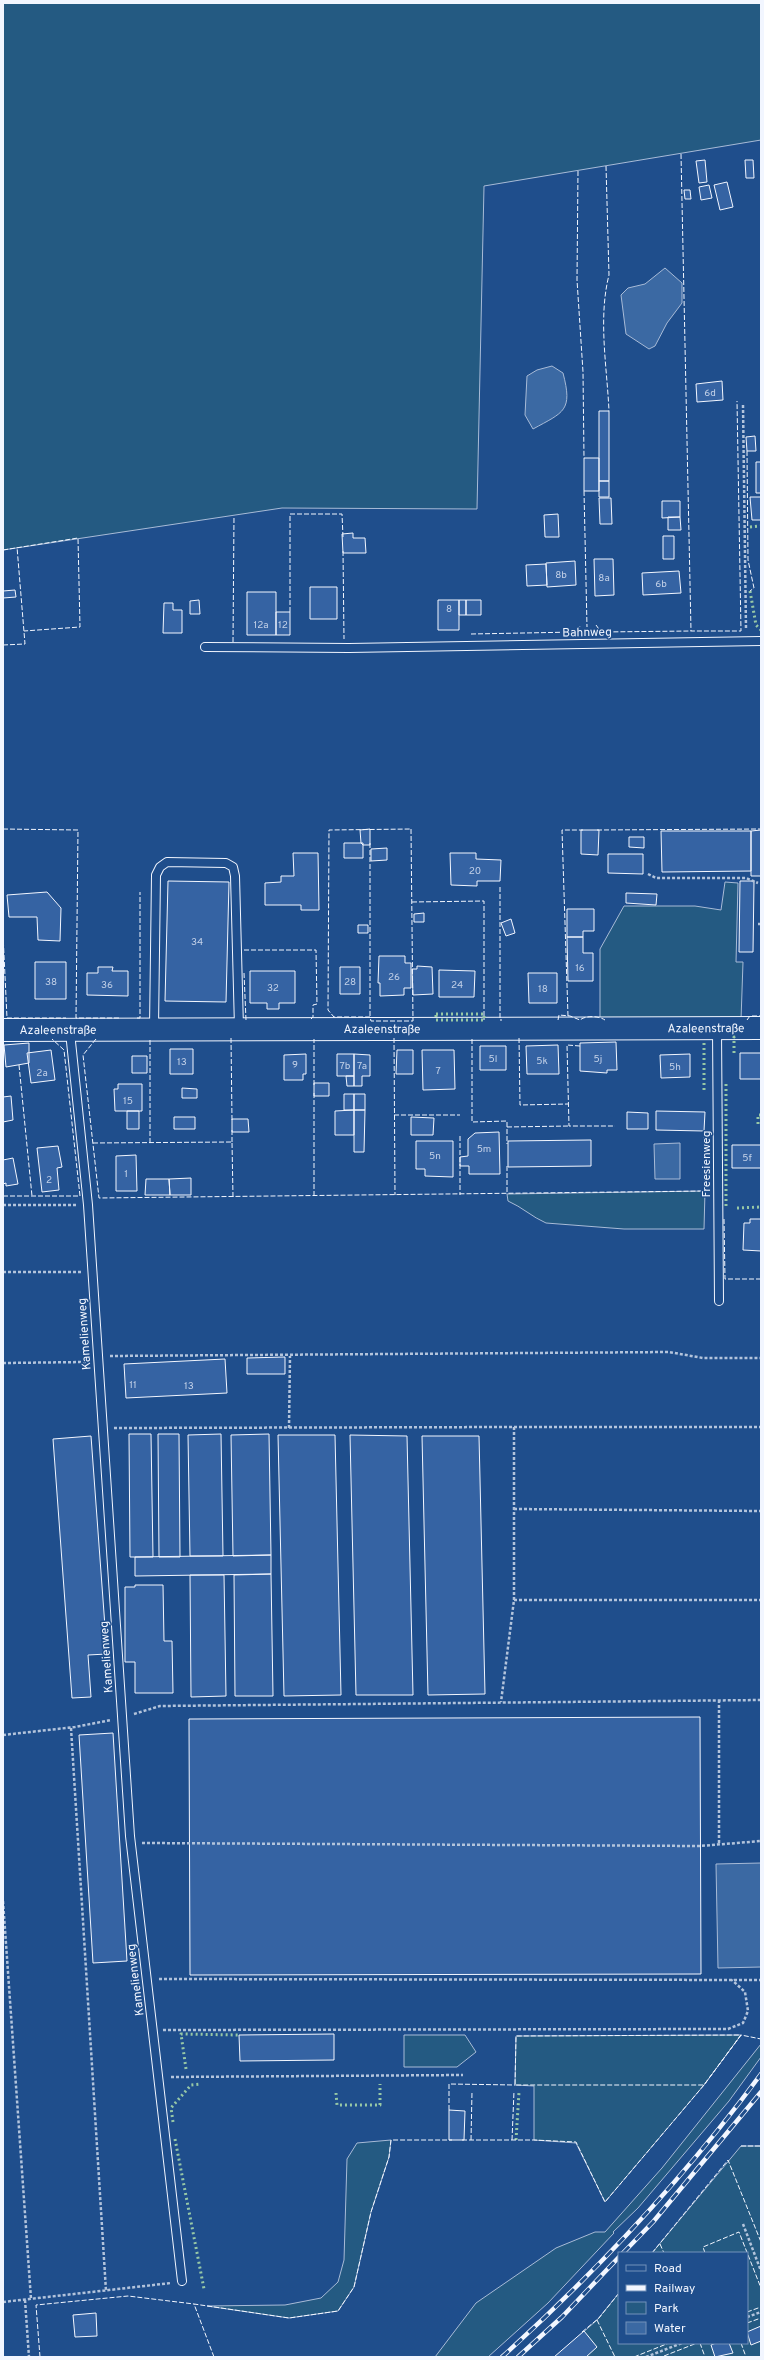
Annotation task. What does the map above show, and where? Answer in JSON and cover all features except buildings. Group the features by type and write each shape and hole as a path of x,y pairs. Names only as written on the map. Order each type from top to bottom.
{"street":[{"name":"Azaleenstraße","path":"3,1030 761,1028"}],"lane":[{"name":"Bahnweg","path":"205,647 413,647 761,641"},
{"path":"154,1029 156,875 160,867 167,862 226,863 232,868 235,876 239,1029"},
{"name":"Freesienweg","path":"717,1028 719,1301"},
{"name":"Kamelienweg","path":"70,1030 88,1205 131,1843 182,2282"}],"path":[{"path":"743,405 746,641"},
{"path":"648,874 656,878 746,878 758,883"},
{"path":"3,1205 88,1205"},
{"path":"3,1272 92,1272"},
{"path":"3,1363 98,1359 670,1352 703,1358 761,1358"},
{"path":"289,1428 290,1356"},
{"path":"500,1702 514,1600 514,1427"},
{"path":"103,1428 761,1427"},
{"path":"514,1510 761,1511"},
{"path":"514,1600 761,1600"},
{"path":"719,1700 719,1844"},
{"path":"3,1735 71,1728 122,1718 160,1706 761,1700"},
{"path":"71,1728 106,2291"},
{"path":"131,1843 719,1844 761,1840"},
{"path":"3,1901 31,2299"},
{"path":"147,1979 761,1980"},
{"path":"153,2030 728,2029 743,2023 748,2012 745,1992 732,1980"},
{"path":"158,2077 463,2075"},
{"path":"743,2224 761,2271"},
{"path":"3,2302 182,2282"},
{"path":"25,2300 29,2357"},
{"path":"748,2317 761,2312"},
{"path":"646,2357 679,2344"}],"green space":[{"path":"3,3 761,3 761,140 484,186 477,509 282,508 3,550"},
{"path":"725,882 738,883 736,962 743,962 741,1020 600,1021 600,949 624,906 695,906 721,910"},
{"path":"705,1191 704,1229 624,1229 546,1223 508,1201 507,1194"},
{"path":"404,2035 465,2035 476,2052 457,2067 404,2067"},
{"path":"741,2035 704,2085 605,2202 576,2143 534,2140 534,2086 515,2085 516,2036"},
{"path":"761,2044 761,2057 729,2101 638,2208 613,2232 614,2233 548,2303 488,2357 435,2357 476,2303 556,2248 595,2232 605,2232 662,2168"},
{"path":"391,2140 389,2157 371,2212 354,2287 338,2311 289,2318 207,2306 285,2305 321,2298 338,2282 344,2260 347,2159 357,2143"},
{"path":"741,2146 761,2146 761,2357 555,2357 597,2320 618,2294 618,2344 748,2344 748,2252 653,2252"}],"water":[{"path":"665,268 682,283 682,303 667,323 655,346 649,349 626,334 621,295 628,288 645,284"},
{"path":"552,366 563,373 567,395 566,403 559,414 533,429 525,415 527,376 537,370"},
{"path":"680,1143 680,1179 655,1179 654,1144"},
{"path":"761,1863 761,1967 718,1968 716,1864"}],"railway":[{"path":"502,2357 537,2325 638,2222 702,2150 761,2074"},
{"path":"624,2252 653,2222 761,2092"},
{"path":"518,2357 562,2317 618,2258"}],"hedge":[{"path":"750,527 761,526"},
{"path":"750,591 756,625 761,630"},
{"path":"436,1014 484,1014 484,1020 436,1020 436,1014"},
{"path":"734,1053 734,1037 737,1038"},
{"path":"704,1043 704,1092"},
{"path":"726,1081 726,1206"},
{"path":"758,1124 758,1115 761,1115"},
{"path":"737,1208 761,1207"},
{"path":"186,2069 181,2034 239,2035"},
{"path":"173,2122 171,2108 191,2085 201,2084"},
{"path":"336,2093 337,2105 380,2105 380,2084"},
{"path":"516,2140 519,2092"},
{"path":"175,2139 204,2289"}],"fence":[{"path":"681,154 691,631 741,631 737,401"},
{"path":"606,166 609,275 604,308 604,343 609,411"},
{"path":"578,171 577,280 583,372 584,458"},
{"path":"747,451 748,560 754,588 750,591"},
{"path":"584,491 587,627"},
{"path":"290,612 290,514 342,514 343,537"},
{"path":"233,642 234,516"},
{"path":"3,550 78,538 80,627 24,631"},
{"path":"3,645 25,644 17,547"},
{"path":"343,551 344,639"},
{"path":"596,625 601,632 691,631"},
{"path":"471,634 577,632 580,626"},
{"path":"3,829 78,830 76,1018 119,1018"},
{"path":"411,829 413,1021 371,1021 370,1017 334,1017 328,1010 329,830 411,829"},
{"path":"597,830 761,829"},
{"path":"568,1016 562,830 583,830"},
{"path":"370,843 370,1017"},
{"path":"500,887 500,1020 502,1020"},
{"path":"137,1018 140,1018 140,892"},
{"path":"412,902 484,901 484,1020"},
{"path":"3,934 7,1018 66,1018"},
{"path":"244,950 316,950 317,1004 313,1005 313,1017 310,1020"},
{"path":"244,973 246,1020"},
{"path":"558,1020 559,1015 570,1016 580,1020 586,1017 605,1020"},
{"path":"747,1020 750,1016 761,1016"},
{"path":"231,1038 232,1120"},
{"path":"394,1038 395,1195"},
{"path":"519,1038 520,1105 568,1104"},
{"path":"3,1196 80,1196 64,1050 52,1039"},
{"path":"96,1039 83,1055 99,1198 705,1191 704,1131"},
{"path":"150,1039 150,1143"},
{"path":"314,1039 314,1085"},
{"path":"472,1039 472,1122 507,1121 507,1144"},
{"path":"580,1046 567,1045 569,1126 615,1126"},
{"path":"19,1065 32,1196"},
{"path":"314,1093 314,1196"},
{"path":"394,1115 460,1115"},
{"path":"507,1127 569,1126"},
{"path":"232,1130 232,1142"},
{"path":"460,1136 460,1195"},
{"path":"93,1143 232,1142 233,1197"},
{"path":"507,1166 507,1194"},
{"path":"724,1219 725,1279 761,1279"},
{"path":"741,2035 704,2085 515,2085 516,2036 741,2035"},
{"path":"462,2140 534,2140 576,2142 605,2202 704,2085 741,2035 761,2039"},
{"path":"449,2110 449,2084 515,2085"},
{"path":"512,2140 514,2091"},
{"path":"471,2140 472,2092"},
{"path":"214,2357 194,2304 289,2318 338,2311 354,2287 371,2212 389,2157 391,2140 452,2140"},
{"path":"741,2146 761,2146"},
{"path":"653,2252 728,2160 761,2242"},
{"path":"705,2252 703,2247 739,2232 747,2252"},
{"path":"660,2244 664,2252"},
{"path":"748,2255 761,2288"},
{"path":"582,2332 599,2318 618,2294"},
{"path":"40,2357 36,2305 128,2296 194,2304"},
{"path":"748,2312 761,2307"},
{"path":"748,2323 761,2318"},
{"path":"597,2320 615,2357"},
{"path":"634,2357 666,2344"},
{"path":"664,2356 694,2344"},
{"path":"700,2344 705,2357"},
{"path":"741,2344 746,2357"}]}
